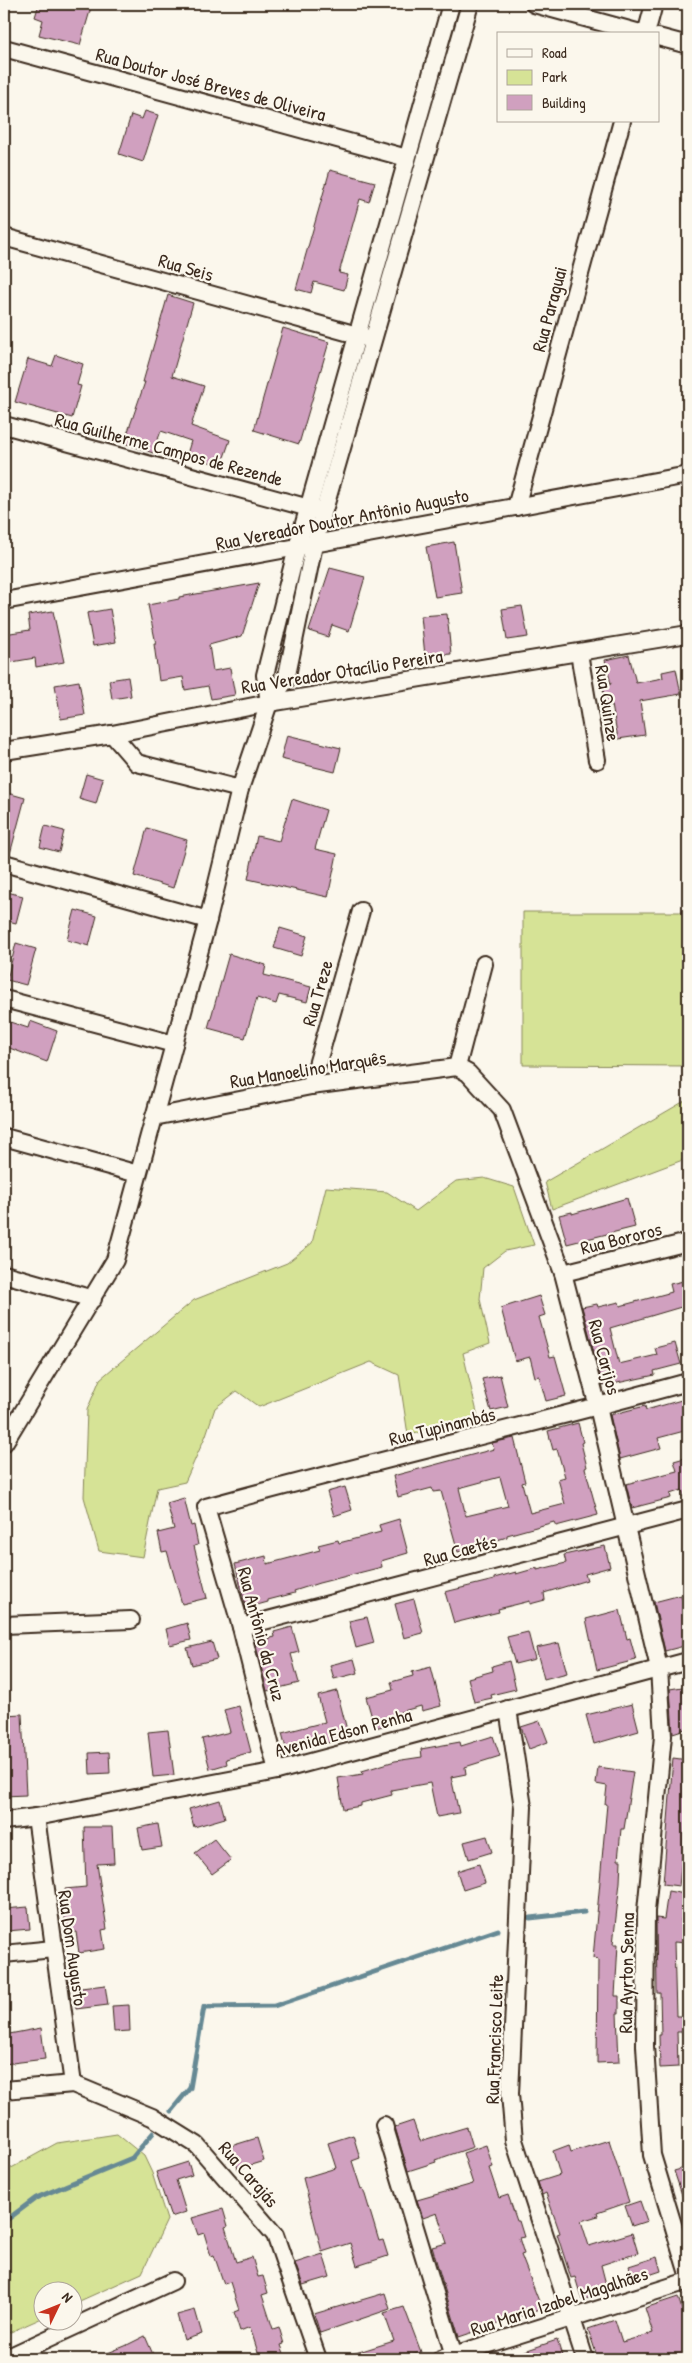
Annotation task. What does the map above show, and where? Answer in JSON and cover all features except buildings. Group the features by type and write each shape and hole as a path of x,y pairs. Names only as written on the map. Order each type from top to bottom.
{"street":[{"path":"4,1443 10,1420 93,1299 115,1260 208,920 240,789 268,703 286,680 314,545 317,510 357,335 451,4"},
{"path":"268,703 265,675 297,548 317,510 374,339 470,4"},
{"path":"534,4 638,32"},
{"path":"646,32 654,4"},
{"path":"660,38 688,45"},
{"name":"Rua Doutor José Breves de Oliveira","path":"4,48 407,158"},
{"name":"Rua Paraguai","path":"516,507 622,122"},
{"name":"Rua Seis","path":"4,237 374,339"},
{"name":"Rua Guilherme Campos de Rezende","path":"4,425 317,510"},
{"name":"Rua Vereador Doutor Antônio Augusto","path":"4,601 688,475"},
{"name":"Rua Vereador Otacílio Pereira","path":"4,751 112,734 268,703 688,634"},
{"name":"Rua Quinze","path":"579,653 597,760"},
{"path":"112,734 137,763 240,789"},
{"path":"4,864 208,920"},
{"name":"Rua Treze","path":"311,1086 361,911"},
{"path":"463,1070 484,964"},
{"path":"4,999 174,1044"},
{"name":"Rua Manoelino Marquês","path":"154,1117 311,1086 463,1070"},
{"name":"Rua Carijos","path":"463,1070 502,1110 563,1273 598,1407 659,1668"},
{"path":"4,1137 138,1174"},
{"name":"Rua Bororos","path":"563,1273 688,1242"},
{"path":"4,1274 93,1299"},
{"name":"Rua Tupinambás","path":"206,1507 326,1474 598,1407 688,1382"},
{"name":"Rua Antônio da Cruz","path":"206,1507 241,1628 276,1771"},
{"name":"Rua Caetés","path":"241,1628 688,1510"},
{"path":"4,1625 131,1620"},
{"name":"Avenida Edson Penha","path":"4,1821 36,1818 276,1771 688,1661"},
{"name":"Rua Ayrton Senna","path":"659,1668 663,1736 646,1911 645,2046 652,2156 688,2274"},
{"name":"Rua Francisco Leite","path":"508,1709 523,1807 510,2094 514,2140 586,2359"},
{"name":"Rua Dom Augusto","path":"36,1818 73,2084"},
{"path":"4,1954 53,1949"},
{"path":"4,2090 73,2084"},
{"name":"Rua Carajás","path":"73,2084 152,2117 197,2145 276,2235 318,2359"},
{"path":"384,2125 450,2358"},
{"name":"Rua Maria Izabel Magalhães","path":"450,2358 688,2280"},
{"path":"4,2359 173,2281"}],"green space":[{"path":"523,912 688,912 688,1066 523,1065"},
{"path":"688,1099 688,1158 552,1209 545,1182"},
{"path":"484,1178 514,1187 534,1245 505,1251 483,1268 480,1299 490,1343 463,1353 479,1421 408,1435 399,1375 371,1362 259,1407 237,1391 215,1408 206,1435 185,1482 157,1488 143,1557 99,1551 84,1497 87,1410 100,1379 194,1300 287,1263 312,1243 326,1187 387,1192 416,1211 456,1181"},
{"path":"117,2134 144,2156 152,2173 167,2220 142,2273 82,2300 82,2280 32,2280 32,2322 4,2335 4,2172 57,2143"}],"waterway":[{"path":"530,1918 584,1912"},
{"path":"171,2111 190,2088 204,2007 274,2006 498,1930"},
{"path":"4,2222 36,2198 132,2158 153,2133"}]}
